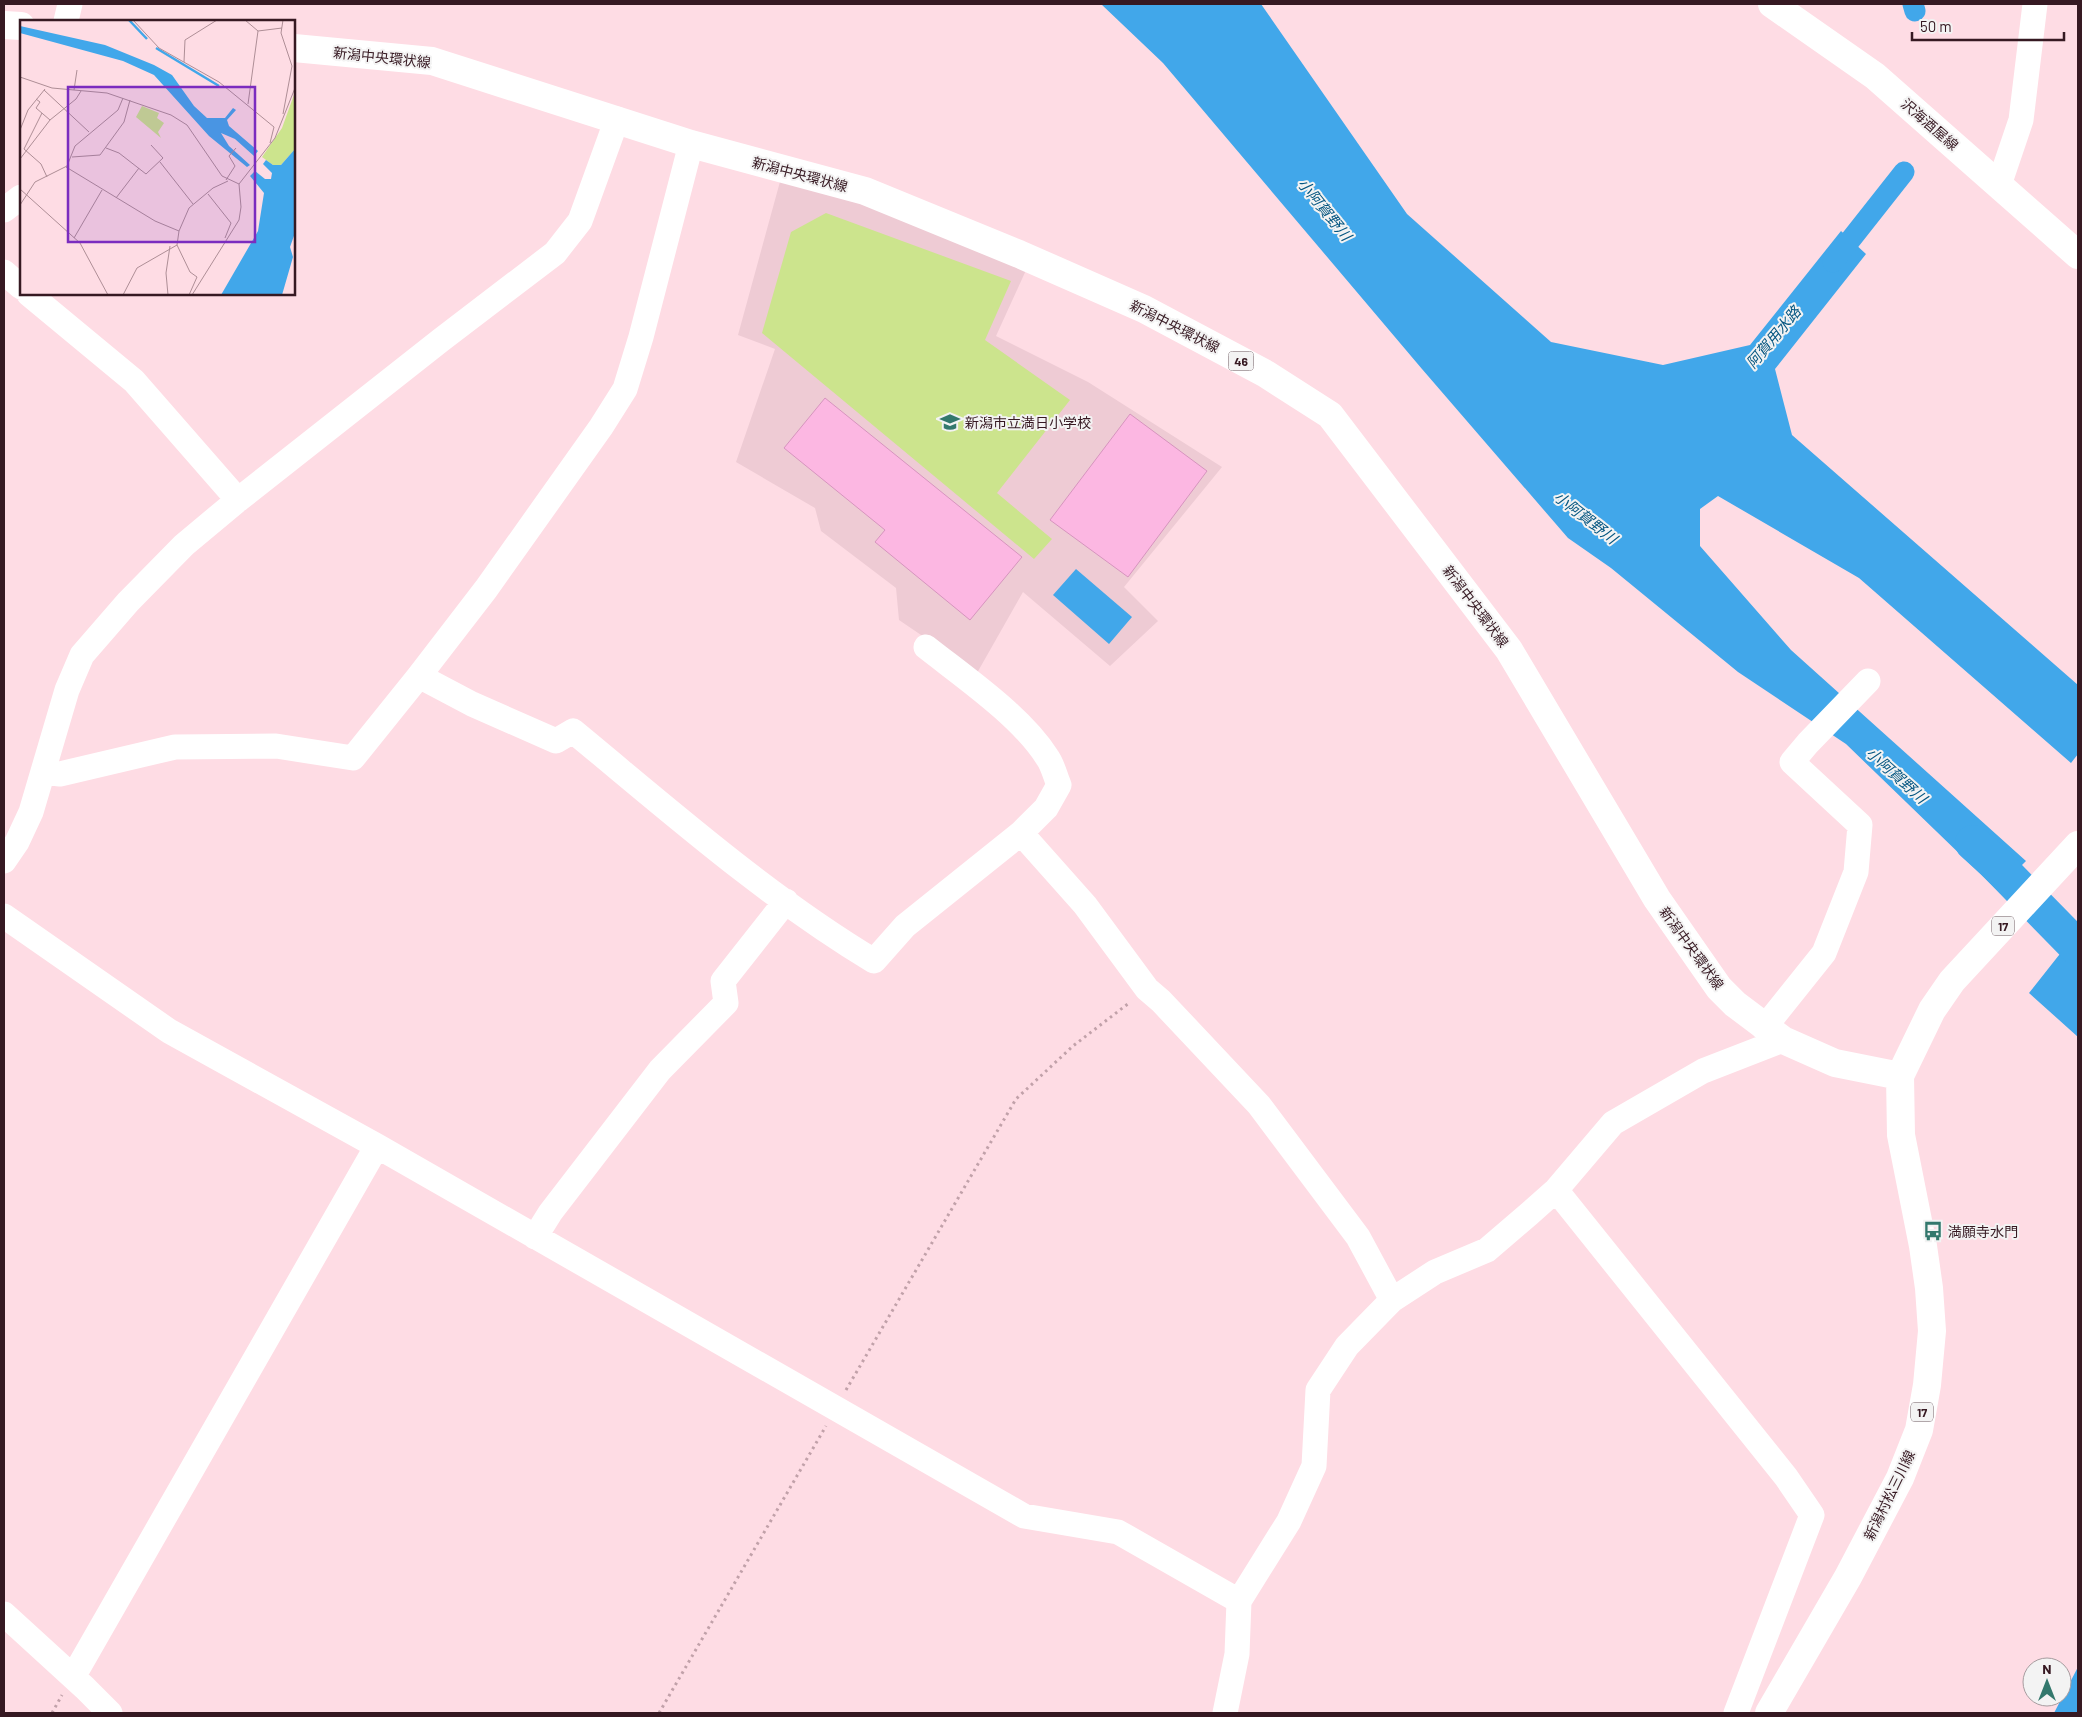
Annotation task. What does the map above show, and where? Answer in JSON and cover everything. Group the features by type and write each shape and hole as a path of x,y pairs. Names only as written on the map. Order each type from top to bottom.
{"main road":[{"name":"沢海酒屋線","path":"1772,4 1875,76 2078,255"},
{"path":"4,25 20,26"},
{"name":"新潟中央環状線","path":"295,48 432,61 691,144 865,192 1019,254 1144,309 1266,374 1330,415 1509,650 1657,899 1714,980 1735,1004 1773,1034 1835,1063 1900,1076"},
{"name":"17","path":"1900,1076 1932,1010 1952,981 2078,845"},
{"name":"新潟村松三川線","path":"1769,1713 1848,1577 1900,1478 1919,1430 1928,1385 1932,1331 1929,1288 1923,1246 1901,1135 1900,1076"}],"street":[{"path":"66,20 70,4"},
{"path":"1999,185 2021,120 2034,4"},
{"path":"4,861 17,842 32,812 67,690 82,655 128,602 184,546 238,500 555,253 580,221 617,119"},
{"path":"43,772 60,774 175,747 276,746 353,758 486,589 601,427 625,389 691,144"},
{"path":"4,210 20,198"},
{"path":"4,272 20,286"},
{"path":"30,295 134,381 238,500"},
{"path":"419,676 472,704 556,741 573,731 701,836 786,902 841,941 874,961 905,926 1021,833 1046,808 1059,785 1048,758 1028,732 986,694 926,647"},
{"path":"1224,1713 1237,1654 1239,1601 1289,1521 1314,1466 1318,1390 1347,1346 1392,1300 1435,1272 1487,1250 1556,1190 1613,1123 1703,1071 1773,1034 1824,953 1856,872 1860,825 1792,762 1808,742 1868,681"},
{"path":"1021,833 1085,905 1147,990 1161,1001 1259,1105 1358,1238 1392,1300"},
{"path":"535,1237 550,1213 660,1070 726,1003 724,981 786,902"},
{"path":"4,916 169,1031 377,1146 1024,1516 1118,1532 1239,1601"},
{"path":"73,1677 377,1146"},
{"path":"1556,1190 1786,1477 1812,1515 1736,1713"},
{"path":"4,1614 110,1713"}],"path":[{"path":"659,1713 1016,1099 1073,1046 1147,990"}],"shaded area":[{"name":"新潟市立満日小学校","path":"781,178 911,217 1027,268 996,336 1088,382 1222,467 1124,587 1158,621 1110,666 1023,592 977,673 899,620 896,588 821,531 815,508 736,462 775,349 738,335"}],"green space":[{"path":"826,213 1011,281 985,340 1070,400 997,493 1052,539 1034,559 762,333 791,232"}],"water":[{"path":"1101,4 1261,4 1407,214 1551,342 1663,365 1750,345 1841,231 1866,254 1775,369 1792,435 2078,685 2078,754 2071,763 1859,578 1718,496 1700,509 1700,546 1791,650 2026,861 1997,890 1846,744 1738,672 1611,568 1568,538 1163,63"},
{"path":"1076,569 1132,617 1109,644 1053,595"},
{"path":"2078,931 2078,1037 2029,993"},
{"path":"2078,1667 2078,1713 2054,1713 2057,1707 2072,1707 2072,1678"}],"building":[{"path":"825,398 1022,557 970,620 875,542 885,530 784,448"},
{"path":"1130,414 1207,471 1128,577 1050,520"}],"waterway":[{"name":"阿賀用水路","path":"1913,4 1915,11"},
{"name":"阿賀用水路","path":"1833,262 1904,172"},
{"name":"小阿賀野川","path":"1973,843 2078,948"}],"place":[{"name":"新潟市立満日小学校","path":"950,422"},
{"name":"満願寺水門","path":"1933,1231"}]}
